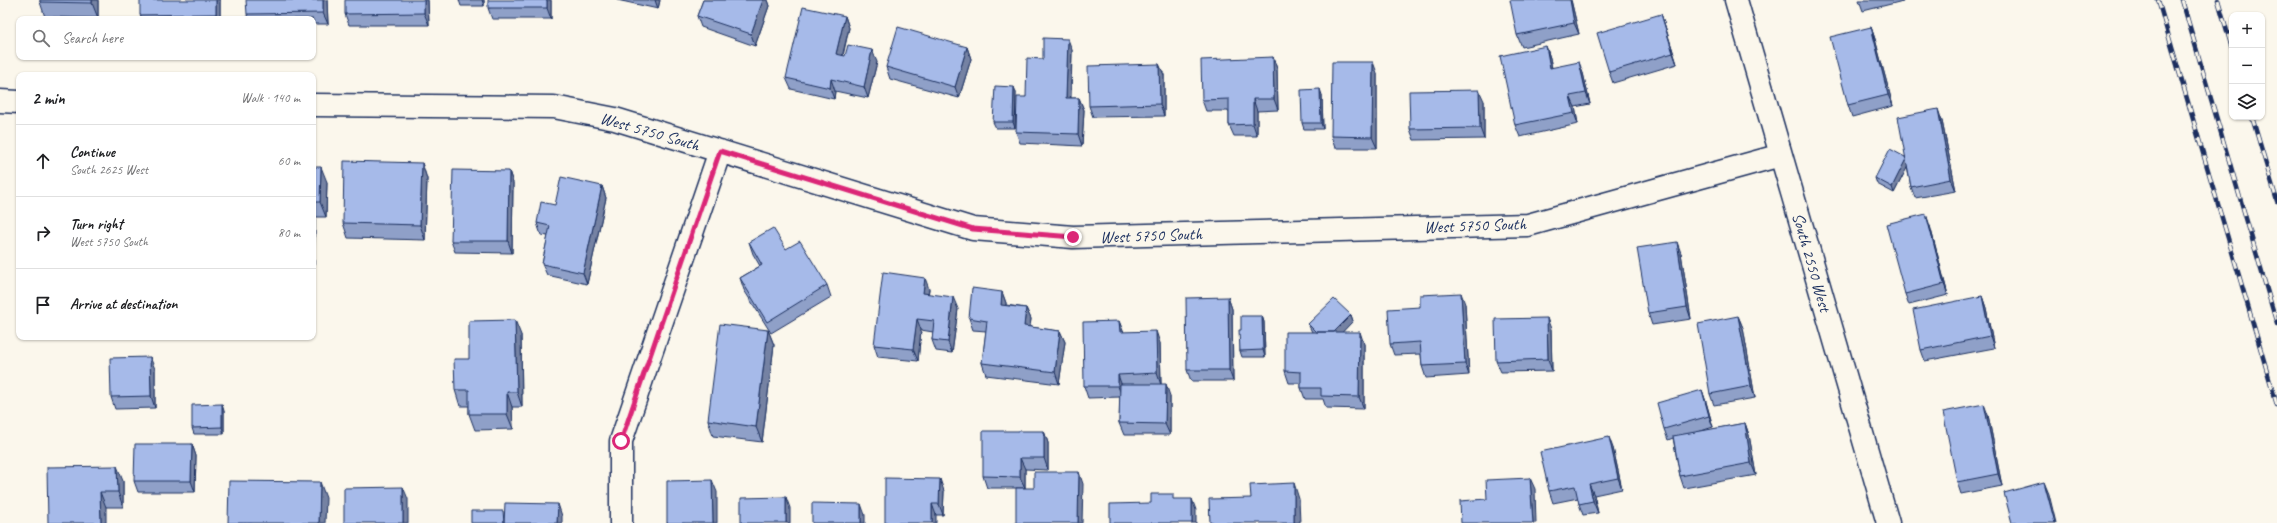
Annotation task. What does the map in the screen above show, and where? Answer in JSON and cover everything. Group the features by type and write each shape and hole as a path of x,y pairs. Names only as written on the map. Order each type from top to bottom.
{"street":[{"name":"South 2550 West","path":"1736,0 1888,523"},
{"path":"0,101 16,102"},
{"name":"West 5750 South","path":"316,105 554,108 615,119 973,229 1073,237 1528,225 1781,155"},
{"path":"622,523 621,441 720,151"}],"building":[{"path":"40,0 92,0 92,3 40,2"},
{"path":"140,0 216,0 216,14 140,15"},
{"path":"246,0 323,0 323,13 247,14"},
{"path":"345,0 424,0 424,13 345,14"},
{"path":"488,0 547,0 547,8 488,8"},
{"path":"703,0 763,0 751,34 697,16"},
{"path":"1510,0 1570,0 1574,23 1517,35"},
{"path":"803,7 845,16 836,54 845,56 848,45 872,50 864,87 831,79 830,88 786,78"},
{"path":"1661,14 1673,53 1609,72 1597,33"},
{"path":"898,27 967,47 955,87 886,67"},
{"path":"1871,27 1888,95 1848,105 1830,37"},
{"path":"1043,38 1068,39 1066,98 1079,98 1078,134 1016,132 1017,97 1026,97 1027,58 1043,59"},
{"path":"1546,46 1550,68 1579,62 1586,93 1570,96 1574,113 1515,125 1500,56"},
{"path":"1273,57 1274,99 1253,99 1253,124 1229,125 1229,99 1202,100 1201,60"},
{"path":"1332,62 1373,62 1372,137 1331,136"},
{"path":"1159,64 1160,104 1089,106 1088,66"},
{"path":"995,86 1014,87 1013,122 993,122"},
{"path":"1320,89 1321,123 1302,123 1301,90"},
{"path":"1479,90 1480,128 1410,129 1409,91"},
{"path":"1938,109 1951,179 1911,187 1898,117"},
{"path":"1890,149 1906,159 1892,187 1875,178"},
{"path":"344,161 422,163 420,225 343,223"},
{"path":"316,167 321,167 320,202 316,202"},
{"path":"453,170 509,171 508,241 451,241"},
{"path":"561,177 602,186 583,273 542,264 550,226 537,223 541,202 555,205"},
{"path":"1926,214 1944,284 1905,294 1886,224"},
{"path":"773,228 786,249 800,241 827,285 767,322 740,278 762,265 749,242"},
{"path":"1677,242 1687,307 1648,313 1637,248"},
{"path":"883,272 925,278 923,293 953,297 948,342 932,340 934,321 917,319 913,349 874,345"},
{"path":"972,288 1002,292 1001,305 1026,308 1024,326 1060,331 1055,372 982,363 987,321 969,318"},
{"path":"1461,293 1465,364 1422,366 1420,342 1390,344 1388,309 1420,307 1420,295"},
{"path":"1982,296 1990,336 1921,350 1913,310"},
{"path":"1228,297 1229,370 1187,370 1186,298"},
{"path":"1334,299 1351,315 1334,332 1316,332 1308,324"},
{"path":"1241,316 1262,316 1263,350 1240,351 1239,330 1241,330"},
{"path":"1738,316 1751,386 1710,394 1698,324"},
{"path":"1547,318 1548,359 1496,361 1495,319"},
{"path":"515,320 517,392 507,392 507,414 469,414 469,390 455,390 454,359 469,359 469,321"},
{"path":"1119,321 1120,332 1156,331 1157,373 1118,375 1118,386 1084,386 1083,322"},
{"path":"720,324 768,330 756,427 708,420"},
{"path":"1285,332 1360,332 1359,397 1321,396 1321,388 1301,388 1301,372 1285,371"},
{"path":"150,357 151,396 111,397 110,358"},
{"path":"1120,384 1166,384 1165,424 1119,423"},
{"path":"1702,390 1709,416 1664,429 1657,403"},
{"path":"222,404 222,427 192,428 192,405"},
{"path":"1984,404 1998,474 1957,482 1943,412"},
{"path":"1745,423 1751,463 1680,476 1673,436"},
{"path":"983,431 1044,431 1044,458 1020,458 1020,477 983,476"},
{"path":"1609,437 1618,478 1589,484 1593,501 1579,504 1575,486 1549,491 1540,452"},
{"path":"135,444 192,444 191,481 134,481"},
{"path":"117,466 118,492 100,492 101,523 48,523 47,467"},
{"path":"1034,472 1079,472 1078,523 1016,523 1016,488 1034,488"},
{"path":"885,478 940,479 939,504 932,504 932,523 885,523"},
{"path":"1530,478 1533,523 1461,523 1460,501 1487,499 1486,480"},
{"path":"712,480 713,523 667,523 667,481"},
{"path":"229,481 320,482 319,523 228,523"},
{"path":"2044,482 2055,523 2012,523 2004,493"},
{"path":"1294,483 1294,523 1210,523 1209,499 1251,498 1250,485"},
{"path":"403,487 403,523 344,523 344,488"},
{"path":"1151,494 1173,494 1173,499 1192,499 1192,523 1110,523 1110,504 1151,503"},
{"path":"786,497 786,523 741,523 741,498"},
{"path":"505,503 558,504 557,523 504,523"},
{"path":"812,503 861,504 861,523 812,523"},
{"path":"471,511 503,511 504,523 471,523"}],"railway":[{"path":"2158,0 2277,405"},
{"path":"2182,0 2277,324"},
{"path":"2218,0 2229,38"},
{"path":"2253,120 2277,201"}],"route":[{"path":"621,441 720,151 973,229 1073,237"}]}
